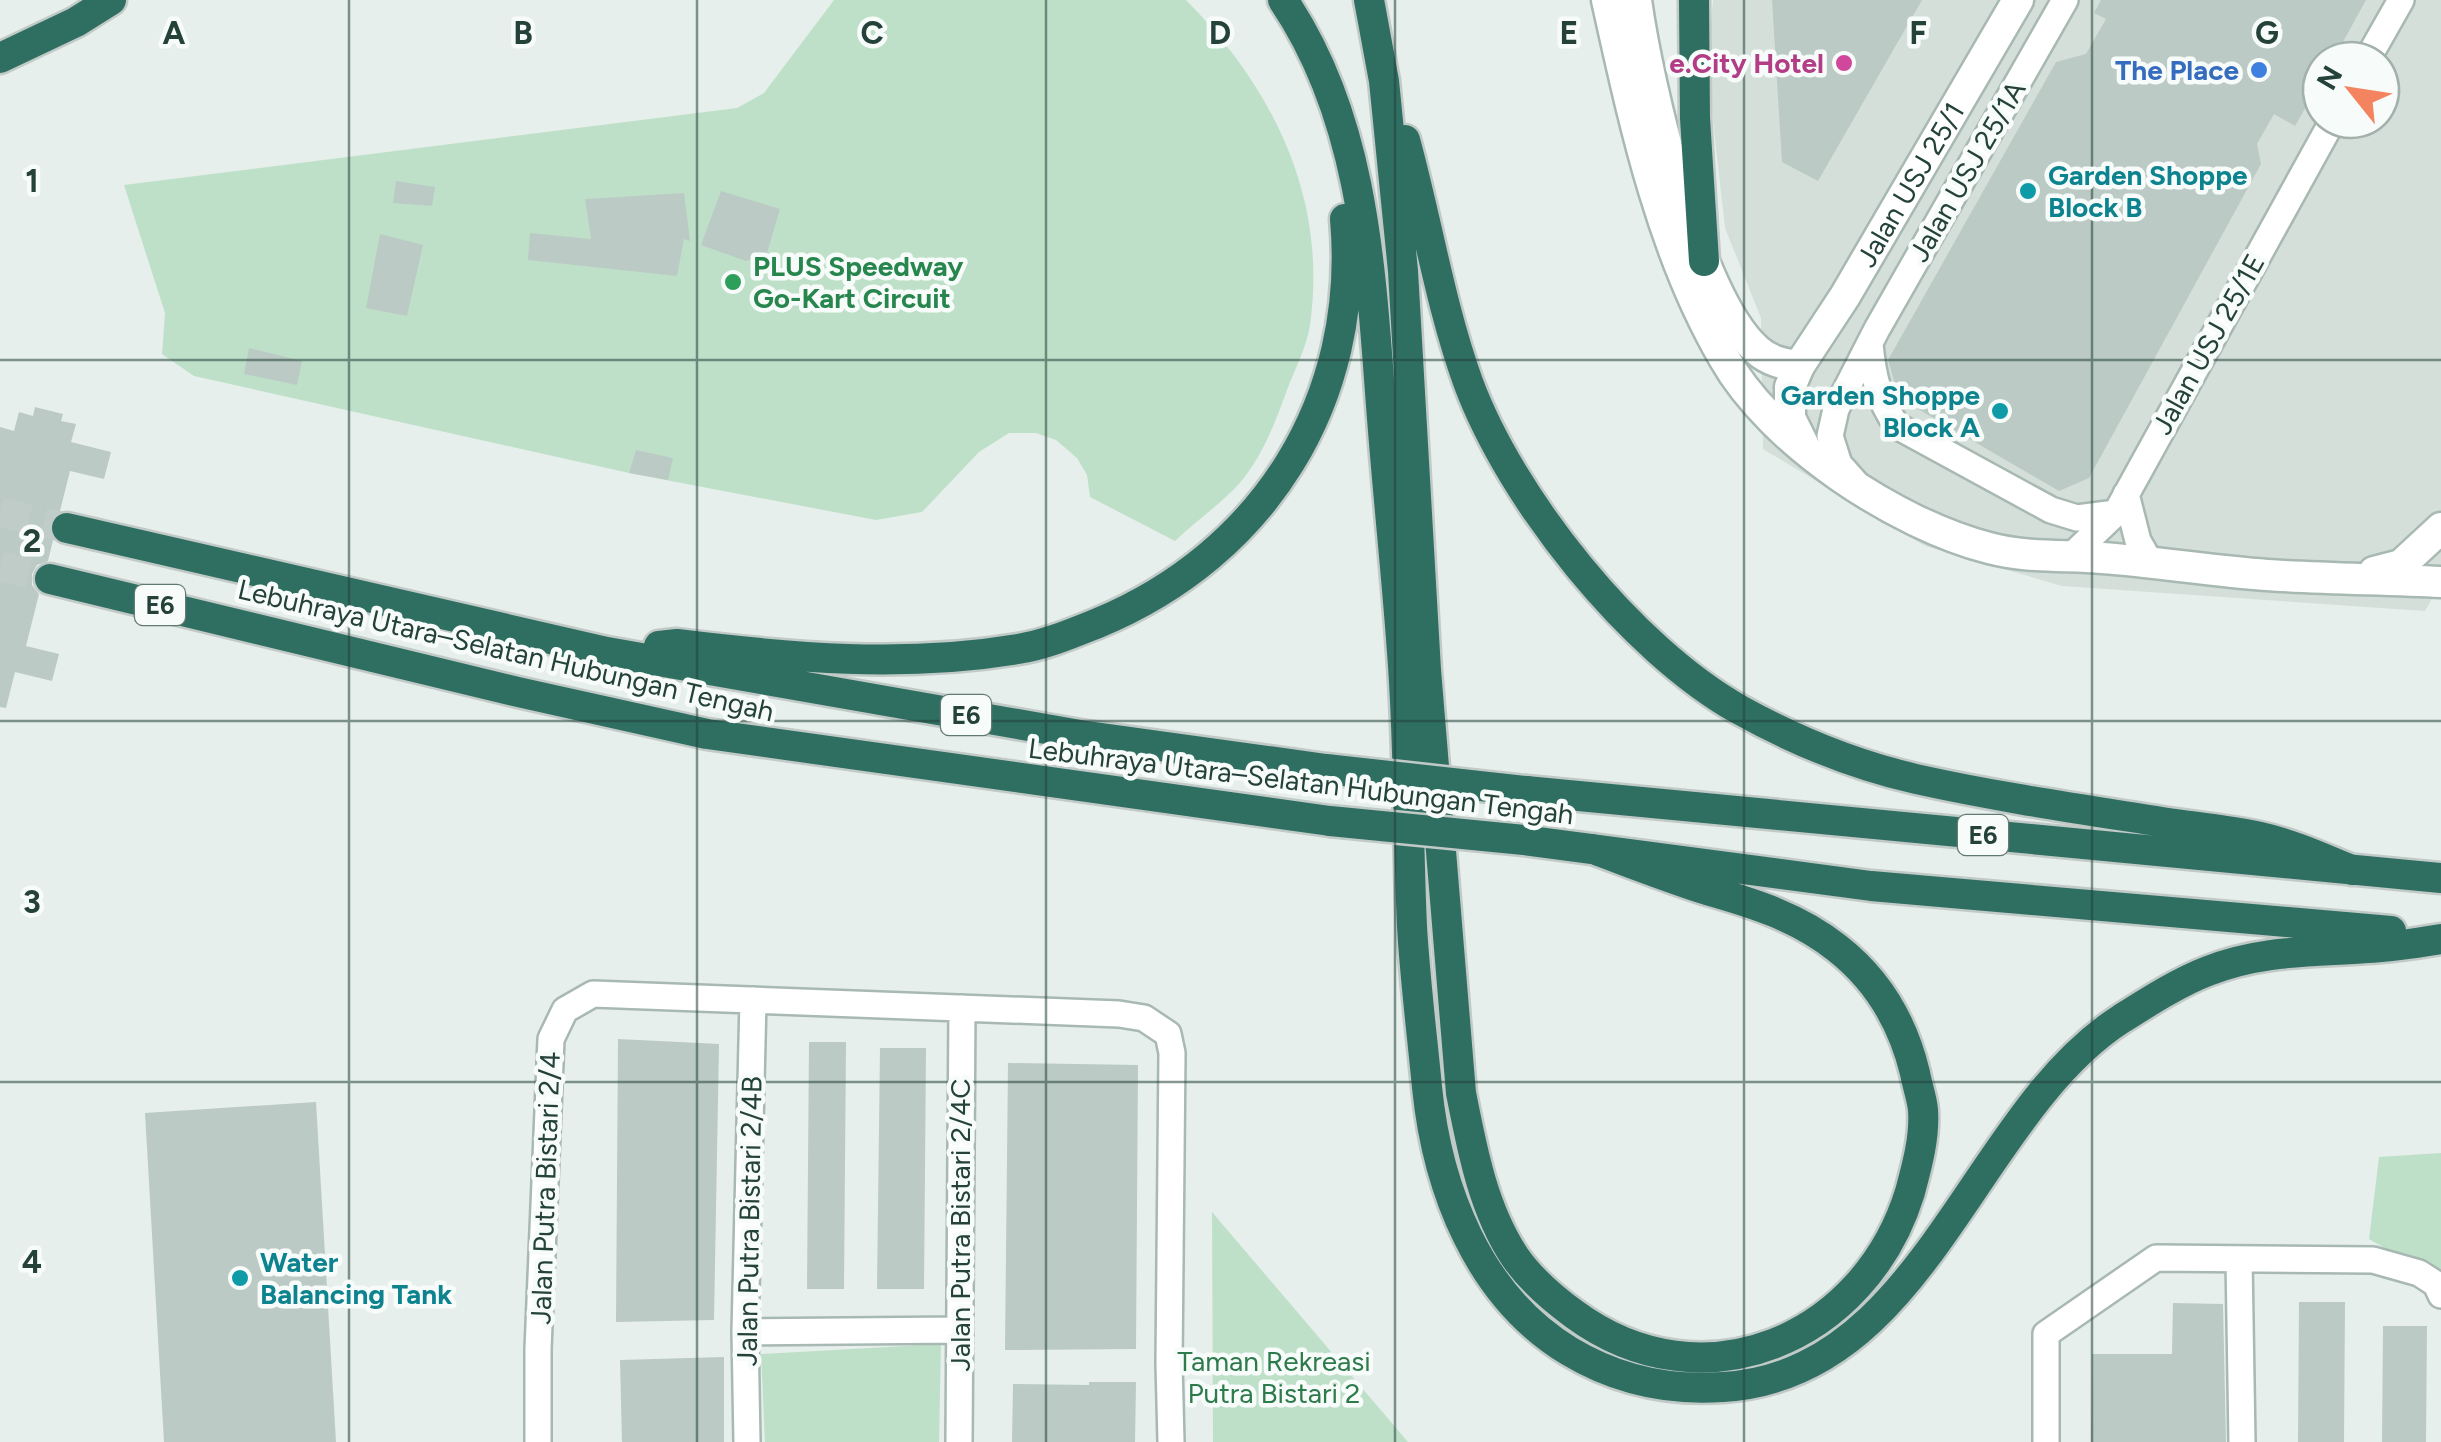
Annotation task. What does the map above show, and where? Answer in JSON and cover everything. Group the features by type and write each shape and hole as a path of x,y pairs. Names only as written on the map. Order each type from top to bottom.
{"highway":[{"path":"0,58 76,22 111,0"},
{"path":"1283,0 1319,64 1344,128 1368,258 1403,670 1412,935 1432,1142 1464,1229 1484,1267 1526,1317 1560,1345 1596,1367 1639,1382 1691,1389 1756,1382 1818,1359 1853,1335 1888,1301 1929,1254 2032,1105 2066,1065 2116,1022 2207,971 2257,957 2441,937"},
{"path":"1369,0 1384,81 1403,271 1444,904 1462,1093 1483,1188 1515,1256 1539,1287 1590,1326 1630,1346 1664,1356 1701,1359 1769,1345 1808,1327 1844,1302 1874,1264 1902,1215 1918,1164 1923,1110 1910,1054 1894,1013 1877,988 1836,946 1750,900 1707,890 1593,849"},
{"path":"1694,0 1704,261"},
{"path":"1384,81 1402,130 1468,382 1488,426 1539,515 1570,555 1636,629 1676,664 1737,708 1856,762 1914,778 2027,800 2260,837 2352,870"},
{"path":"607,652 678,644 792,658 873,661 1021,649 1135,608 1199,567 1252,518 1290,463 1324,392 1340,329 1347,245 1338,153 1344,128"},
{"name":"Lebuhraya Utara–Selatan Hubungan Tengah","path":"67,528 607,652 1080,735 1326,769 1526,791 2441,878"},
{"name":"Lebuhraya Utara–Selatan Hubungan Tengah","path":"50,578 707,734 1330,820 1524,840 1871,886 2441,937"}],"street":[{"path":"1607,0 1660,211 1679,266 1724,360 1774,424 1866,493 1948,536 2040,557 2441,582"},
{"path":"1636,0 1662,125 1704,261 1724,307 1752,346 1777,363 1799,366 1790,387 1790,418 1806,448"},
{"name":"Jalan USJ 25/1","path":"1799,366 1845,296 2018,0"},
{"name":"Jalan USJ 25/1A","path":"1866,493 1839,464 1830,436 1836,409 2064,0"},
{"path":"2378,40 2401,0"},
{"path":"1972,78 2026,68"},
{"name":"Jalan USJ 25/1E","path":"2070,557 2121,503 2321,140"},
{"path":"1870,343 1873,377 1882,404 1897,426 2051,510 2077,518 2121,503 2151,564"},
{"path":"2350,579 2401,566 2441,528"},
{"name":"Jalan Putra Bistari 2/4","path":"538,1442 551,1038 558,1021 574,1003 592,994 1119,1014 1144,1018 1168,1034 1172,1053 1171,1442"},
{"name":"Jalan Putra Bistari 2/4B","path":"748,1442 745,1332 754,1000"},
{"name":"Jalan Putra Bistari 2/4C","path":"958,1442 962,1008"},
{"path":"2046,1442 2046,1334 2156,1258 2373,1260 2419,1274 2436,1284 2441,1295"},
{"path":"2239,1259 2242,1442"},
{"path":"745,1332 960,1330"}],"shaded area":[{"path":"1713,0 2441,0 2441,583 2425,611 2062,586 1925,546 1763,449 1761,318 1725,228 1707,68"}],"green space":[{"name":"PLUS Speedway Go-Kart Circuit","path":"834,0 1186,0 1245,70 1287,148 1302,190 1313,278 1310,325 1278,415 1247,475 1175,541 1090,497 1087,475 1077,458 1056,440 1036,433 1009,433 979,452 922,512 876,520 629,473 194,376 162,354 165,313 124,185 737,108 764,93"},
{"path":"2441,1153 2441,1280 2369,1239 2379,1157"},
{"name":"Taman Rekreasi Putra Bistari 2","path":"1212,1212 1408,1442 1213,1442"},
{"path":"941,1344 939,1442 765,1442 761,1354"}],"building":[{"path":"1772,0 1922,0 1818,181 1782,162"},
{"path":"2101,0 2366,0 2344,40 2301,40 2301,115 2295,126 2274,114 2257,144 2261,164 2089,478 2059,491 1899,398 1888,360 2056,62 2086,54 2106,19 2094,13"},
{"path":"396,181 435,187 432,206 393,203"},
{"path":"721,191 780,209 767,253 746,261 701,245"},
{"path":"684,193 690,241 684,239 677,276 528,260 530,233 591,239 585,199"},
{"path":"380,234 423,245 407,316 366,308"},
{"path":"249,348 302,361 297,385 244,374"},
{"path":"35,407 63,414 61,421 76,424 71,442 111,452 104,479 70,471 60,511 49,523 53,540 48,561 37,565 32,574 32,585 39,594 26,646 59,654 52,681 15,672 6,708 0,707 0,427 14,431 19,412 33,416"},
{"path":"636,450 673,458 668,480 629,473"},
{"path":"618,1039 719,1044 714,1320 616,1322"},
{"path":"809,1042 846,1042 844,1289 807,1289"},
{"path":"880,1048 926,1048 924,1289 877,1289"},
{"path":"1008,1063 1138,1065 1136,1349 1005,1350"},
{"name":"Water Balancing Tank","path":"316,1102 336,1442 164,1442 145,1113"},
{"path":"2299,1302 2345,1302 2344,1442 2298,1442"},
{"path":"2173,1303 2223,1304 2226,1442 2091,1442 2092,1354 2172,1354"},
{"path":"2383,1326 2427,1326 2426,1442 2382,1442"},
{"path":"724,1357 724,1442 622,1442 620,1360"},
{"path":"1136,1382 1135,1442 1012,1442 1013,1384"}],"tunnel":[{"path":"0,512 67,528"},
{"path":"0,566 50,579"}],"place":[{"name":"e.City Hotel","path":"1844,63"},
{"name":"The Place","path":"2259,70"},
{"name":"Garden Shoppe Block B","path":"2028,191"},
{"name":"PLUS Speedway Go-Kart Circuit","path":"733,282"},
{"name":"Garden Shoppe Block A","path":"2000,411"},
{"name":"Water Balancing Tank","path":"240,1278"}]}
